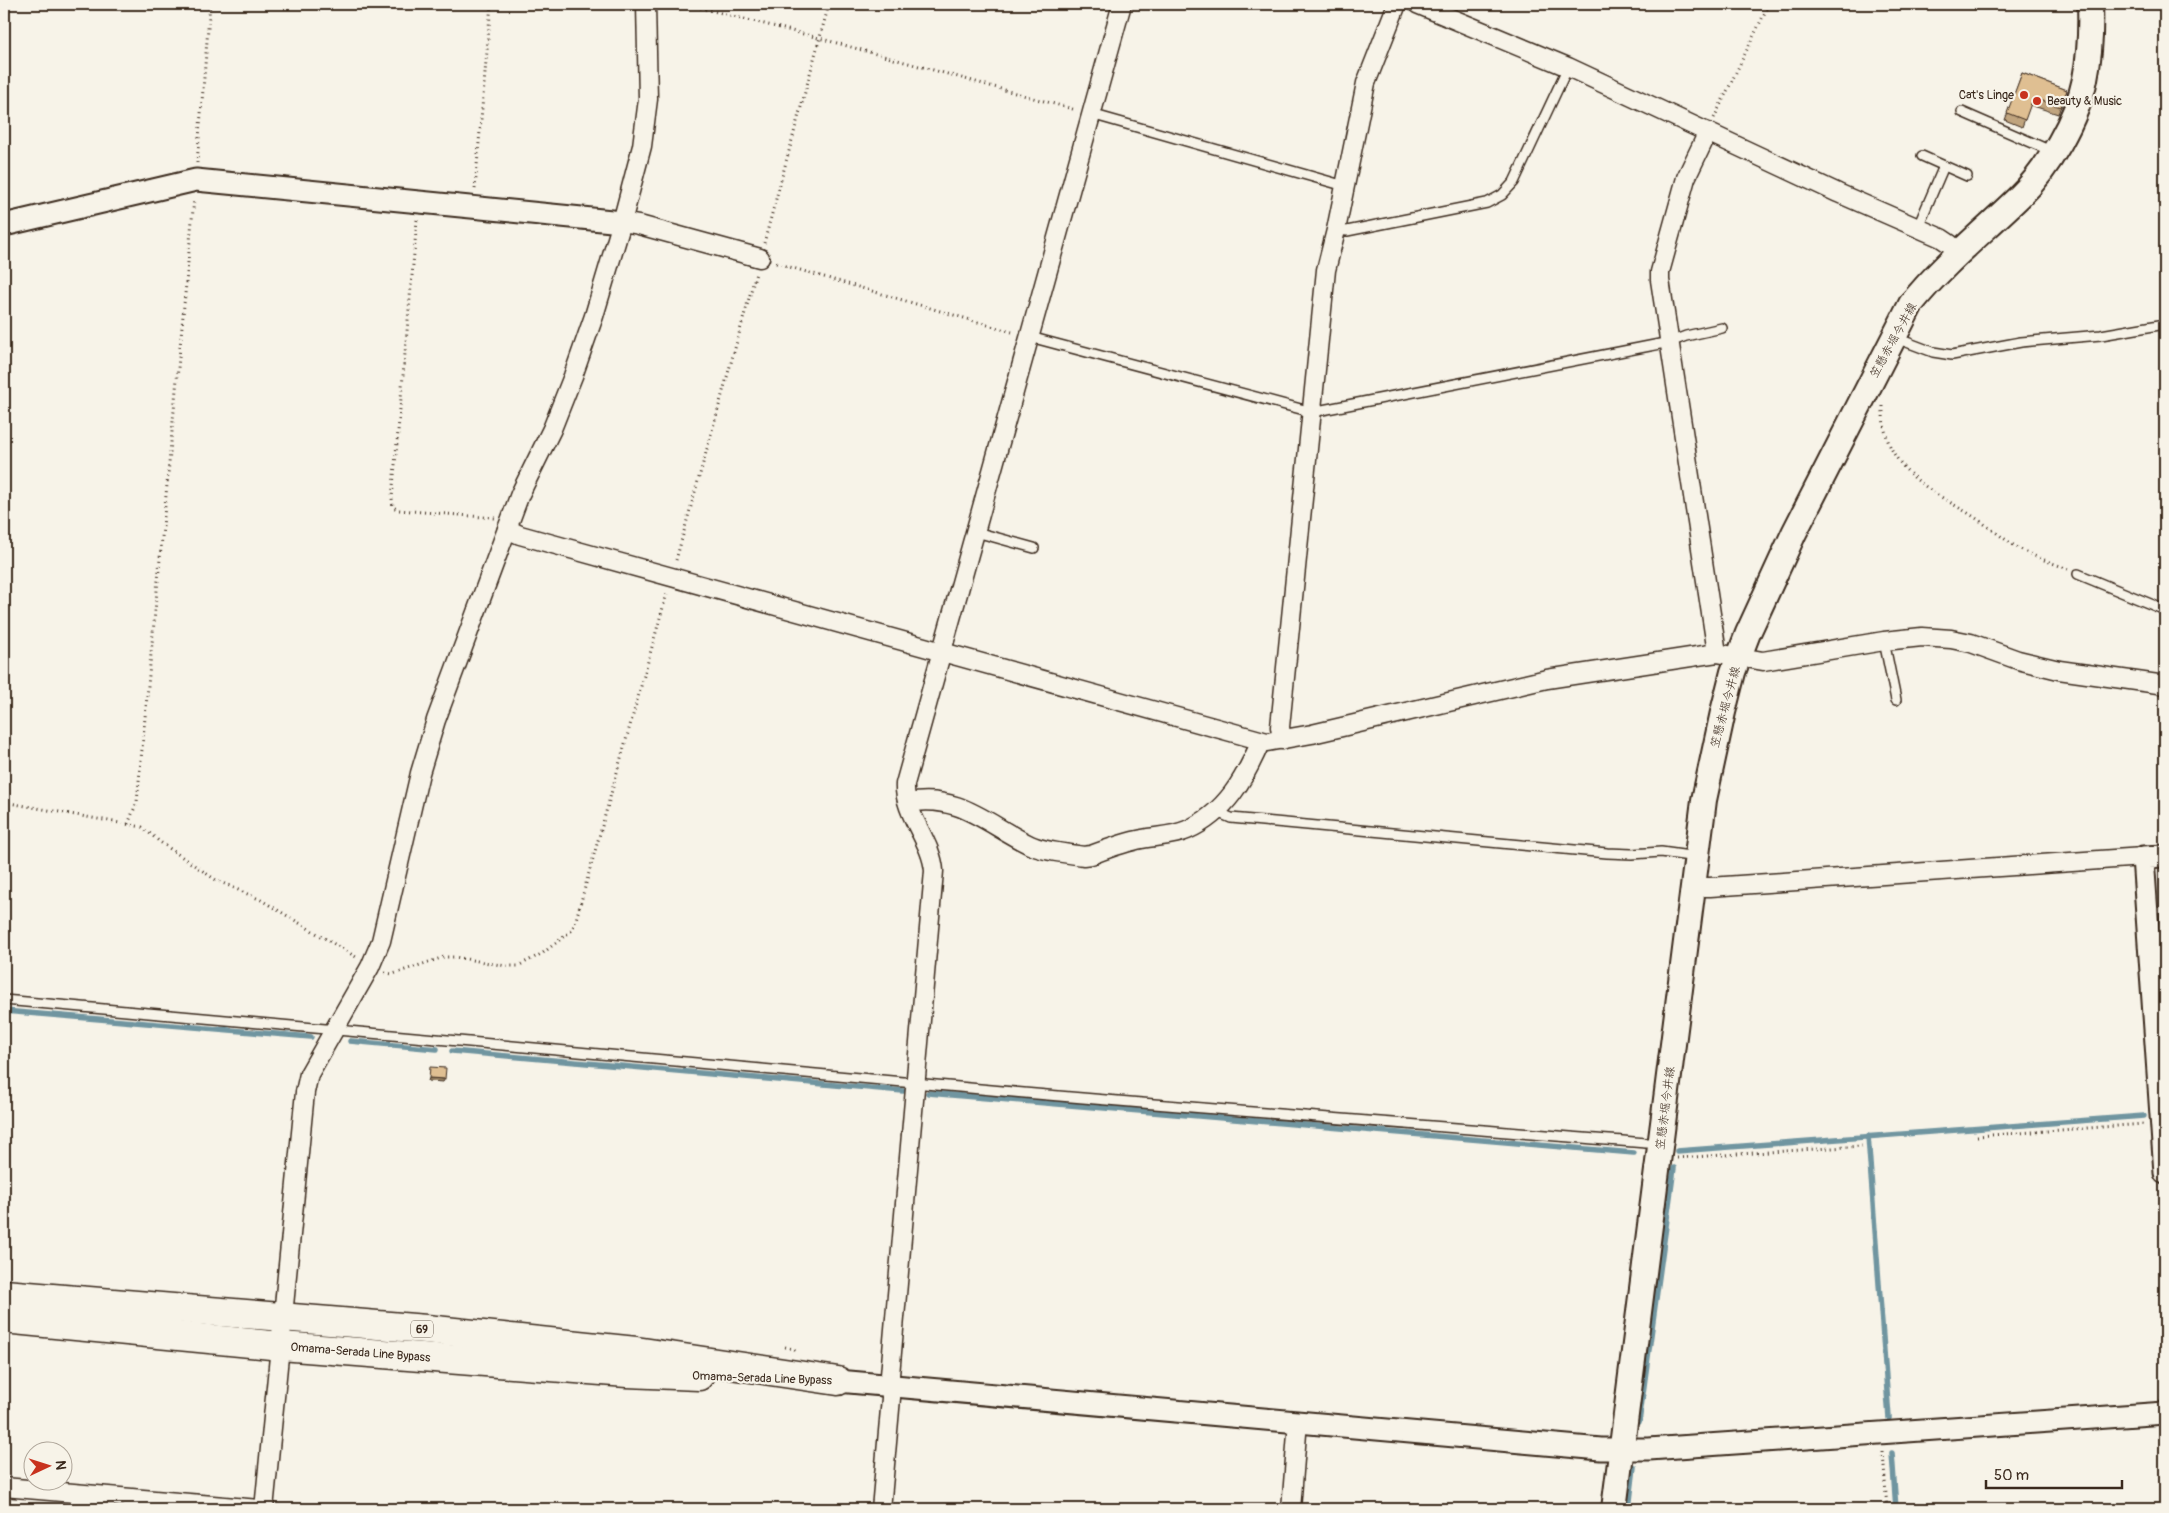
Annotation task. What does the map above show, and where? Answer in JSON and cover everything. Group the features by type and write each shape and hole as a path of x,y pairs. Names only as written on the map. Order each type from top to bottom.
{"main road":[{"name":"笠懸赤堀今井線","path":"1614,1509 1697,857 1728,655 1794,533 1911,304 1924,288 2020,196 2052,154 2072,115 2085,81 2090,46 2090,4"},
{"name":"Omama-Serada Line Bypass","path":"4,1294 426,1329 636,1351 838,1381"},
{"name":"Omama-Serada Line Bypass","path":"4,1319 281,1346 626,1373 838,1381"}],"street":[{"path":"264,1509 305,1092 309,1074 370,967 382,941 405,832 424,758 464,642 508,525 520,494 552,429 594,316 642,146 648,99 646,4"},
{"path":"881,1509 891,1387 890,1375 934,871 931,855 905,796 905,784 1122,4"},
{"path":"1282,740 1280,727 1326,270 1366,83 1397,4"},
{"path":"1417,4 1568,66 1917,229 1941,238 1959,254"},
{"path":"1708,132 1686,178 1660,272 1670,342 1728,655"},
{"path":"4,225 196,180 638,224 760,258"},
{"path":"508,525 520,535 1261,741 1282,740 1547,678 1728,655 1763,662 1922,637 1951,639 1971,643 2035,664 2165,685"},
{"path":"908,803 922,800 962,806 1032,846 1083,856 1140,839 1185,831 1217,812 1240,785 1261,741"},
{"path":"1693,887 2165,856"},
{"path":"2142,857 2165,1173"},
{"path":"838,1381 1622,1449 1649,1449 2165,1413"},
{"path":"1290,1509 1298,1421"},
{"path":"4,1487 259,1509"}],"lane":[{"path":"1336,230 1347,231 1487,203 1502,195 1514,182 1568,66"},
{"path":"1962,112 2042,147 2052,154"},
{"path":"1092,114 1345,186"},
{"path":"1922,156 1967,176"},
{"path":"1917,229 1944,166"},
{"path":"1893,336 1932,352 1952,355 2021,342 2101,335 2165,324"},
{"path":"1030,337 1312,412 1670,342 1686,336 1722,328"},
{"path":"976,532 1034,548"},
{"path":"2078,574 2165,610"},
{"path":"1884,642 1896,700"},
{"path":"1217,812 1231,818 1522,846 1632,854 1661,852 1697,857"},
{"path":"4,1000 916,1083 1646,1143 1660,1150"}],"path":[{"path":"128,824 138,792 196,180 210,4"},
{"path":"473,207 491,4"},
{"path":"686,4 820,38 1092,114"},
{"path":"1708,132 1769,4"},
{"path":"419,202 392,498 393,507 398,510 494,517 508,525"},
{"path":"760,258 1030,337"},
{"path":"1883,400 1882,422 1889,446 1895,456 1921,485 1970,514 2014,545 2078,574"},
{"path":"4,802 142,827 160,842 216,880 260,900 370,967"},
{"path":"1977,1136 2162,1122"},
{"path":"1660,1150 1667,1159 1862,1146"},
{"path":"1882,1432 1887,1509"}],"building":[{"name":"Beauty & Music","path":"2022,73 2067,90 2061,107 2033,98 2025,120 2007,113"},
{"path":"430,1067 446,1068 445,1079 429,1078"}],"waterway":[{"path":"4,1011 311,1037"},
{"path":"350,1041 437,1049"},
{"path":"452,1051 903,1091"},
{"path":"928,1093 1634,1153"},
{"path":"1677,1151 2144,1116"},
{"path":"1868,1136 1889,1418"},
{"path":"1639,1422 1674,1168"},
{"path":"1892,1453 1896,1509"},
{"path":"1629,1509 1634,1467"}],"place":[{"name":"Cat's Linge","path":"2024,95"},
{"name":"Beauty & Music","path":"2037,101"}]}
